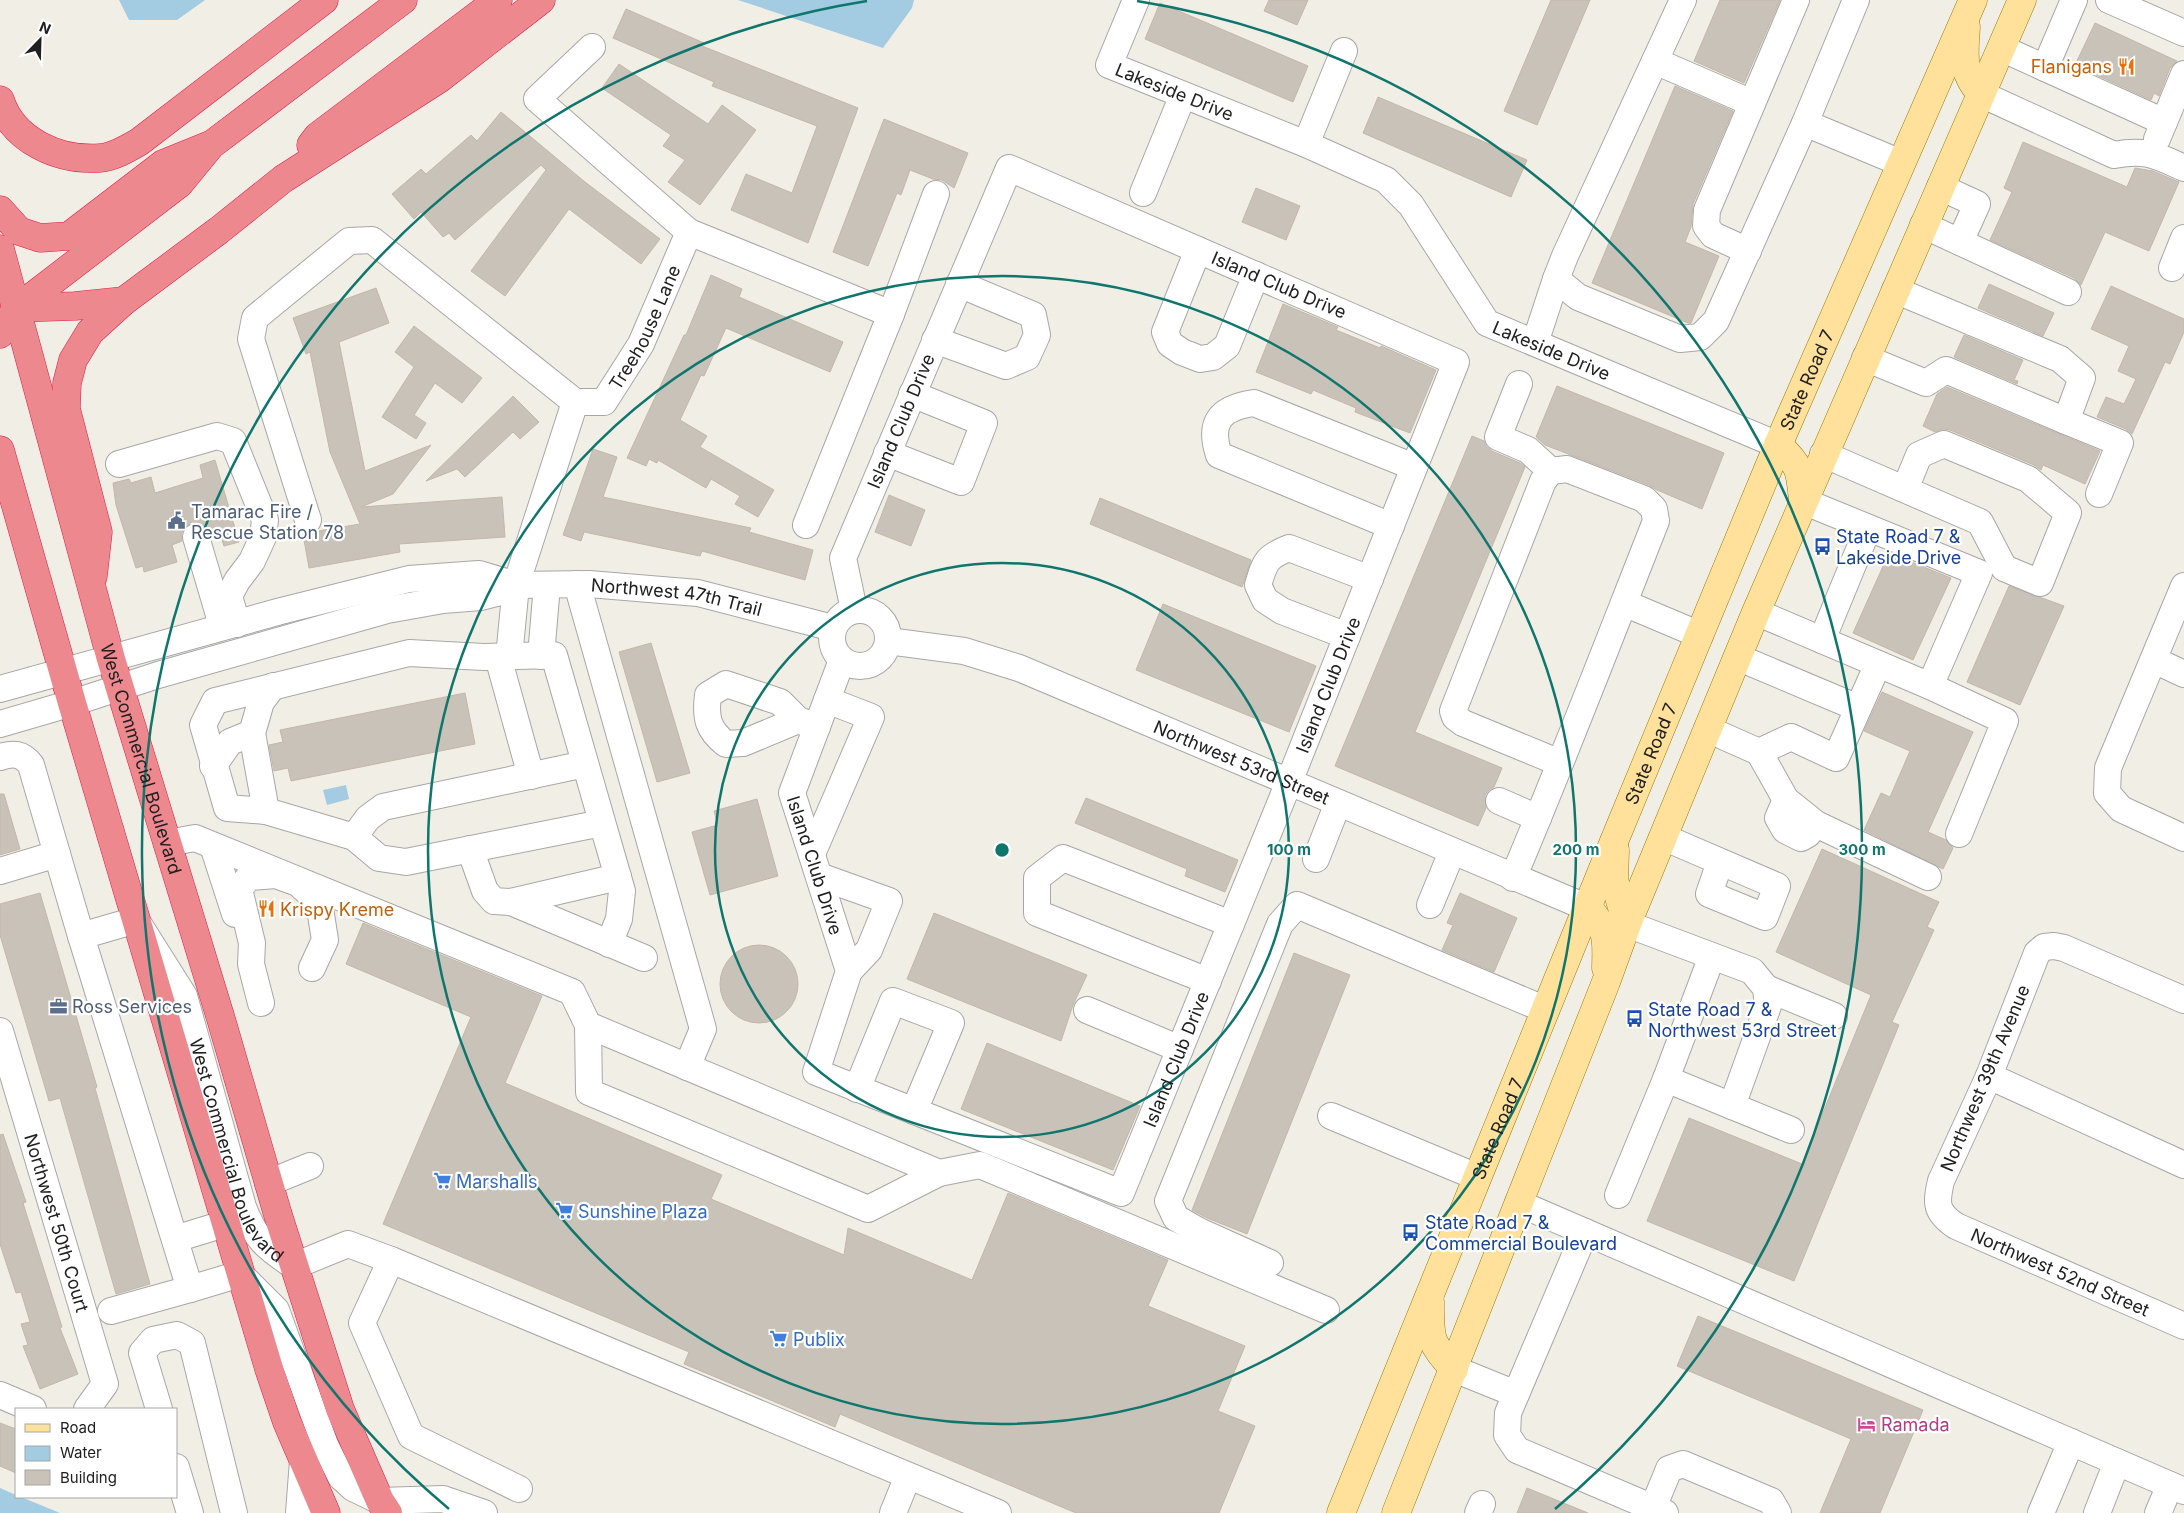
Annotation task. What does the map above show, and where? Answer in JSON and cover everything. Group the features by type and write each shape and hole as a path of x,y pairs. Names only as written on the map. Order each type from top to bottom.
{"highway":[{"path":"0,100 4,113 20,132 42,148 68,157 101,158 121,152 139,142 324,0"},
{"path":"0,210 19,231 40,238 69,236 163,164 211,144 402,0"},
{"path":"283,179 318,136 498,0"},
{"path":"92,593 98,532 66,409 66,383 73,360 90,332 124,301 218,231 283,179 439,78 541,0"},
{"path":"0,334 8,300 180,184 211,144"},
{"name":"West Commercial Boulevard","path":"0,248 8,300 111,659 268,1183 340,1409 384,1507"},
{"path":"8,300 124,301"},
{"name":"West Commercial Boulevard","path":"0,450 6,489 72,703 224,1224 287,1422 326,1513"}],"main road":[{"path":"1396,1513 1606,982 1627,924 1707,729 1823,454 2022,0"},
{"path":"1970,7 1964,58 1970,81 1981,94"},
{"name":"State Road 7","path":"1341,1513 1429,1293 1778,445 1970,7"},
{"path":"1778,445 1793,460 1800,472 1803,501"},
{"path":"1615,839 1614,880 1627,924"},
{"path":"1588,908 1601,923 1607,944 1606,982"},
{"path":"1429,1293 1430,1333 1437,1351 1454,1369"}],"street":[{"name":"Lakeside Drive","path":"1136,0 1109,66 1306,144 1386,180 1411,205 1487,323 1778,445"},
{"path":"1535,343 1556,279 1684,0"},
{"path":"1748,251 1713,235 1706,226 1707,210 1796,0"},
{"path":"1556,279 1578,297 1680,339 1700,336 1716,321 1805,123 1855,0"},
{"path":"2045,68 2074,0"},
{"path":"2109,0 2184,33"},
{"path":"592,46 537,98 689,232 891,314"},
{"path":"2001,48 2164,122"},
{"path":"1306,144 1344,51"},
{"path":"1655,61 1752,103"},
{"path":"2152,153 2184,74"},
{"path":"1981,94 2114,155 2133,152 2152,153 2184,168"},
{"path":"1143,192 1183,95"},
{"path":"1805,123 1901,163"},
{"name":"Island Club Drive","path":"842,660 827,700 808,724 792,793 849,971 816,1072 1121,1193 1289,782 1456,362 1009,168 843,558 854,610"},
{"path":"1940,187 1977,204 1960,242"},
{"path":"806,525 891,314 936,194"},
{"path":"1924,225 2068,292"},
{"name":"Treehouse Lane","path":"575,402 604,402 641,344 689,232"},
{"path":"2172,268 2184,238"},
{"path":"308,520 251,339 255,318 349,241 372,240 575,402 516,587 503,657 531,776"},
{"path":"1198,250 1165,332 1170,344 1182,352 1200,359 1214,357 1227,346 1256,275"},
{"path":"935,340 1006,366 1027,357 1037,335 1033,315 959,284"},
{"path":"1895,290 2060,359 2082,378 2066,421"},
{"path":"1865,358 1926,383 1946,370 2120,443 2099,494"},
{"path":"1519,384 1498,438 1528,450 1551,470"},
{"path":"887,453 961,482 984,423 912,394"},
{"path":"1391,526 1219,455 1213,437 1220,417 1236,405 1254,403 1414,467"},
{"path":"119,464 217,436 233,441 265,520 260,545 229,596 230,626"},
{"path":"1823,454 1980,522 2004,568 2040,583 2068,512 2028,479 1944,444 1918,455 1905,489"},
{"path":"1513,878 1538,818 1656,521 1654,509 1644,499 1567,468 1551,470 1543,481 1452,711 1455,717 1463,723 1560,762"},
{"path":"1803,501 1979,573 1930,686"},
{"path":"1822,640 1868,528"},
{"path":"196,537 230,626"},
{"path":"1347,636 1282,611 1265,600 1258,585 1263,568 1272,555 1289,548 1370,579"},
{"path":"0,689 409,579 479,574 516,587"},
{"path":"577,584 703,1029 687,1067"},
{"name":"Northwest 47th Trail","path":"516,587 577,584 698,593 833,628"},
{"path":"541,656 547,585"},
{"path":"2184,586 2108,768 2107,793 2121,809 2184,838"},
{"path":"0,724 310,631 387,610 443,600 482,597 516,587"},
{"path":"1624,603 1700,635"},
{"path":"304,606 310,631"},
{"path":"854,610 864,610 877,615 886,627 888,641 885,651 879,659 861,666 851,665 842,660 833,648 831,638 833,628 838,620 854,610"},
{"path":"1756,612 1930,686 2005,721 1959,834"},
{"name":"Northwest 53rd Street","path":"888,641 964,652 1019,668 1513,878 1588,908"},
{"path":"602,823 406,862 378,858 354,837 315,827 264,800 227,808 202,725 215,701 410,653 503,657 554,656 622,892 619,919 609,944"},
{"path":"1737,657 1858,708"},
{"path":"2154,660 2184,674"},
{"path":"1760,752 1791,737 1836,758 1878,664"},
{"path":"264,800 252,733 260,702 273,686"},
{"path":"827,700 871,717 815,865 890,901 869,950 849,971"},
{"path":"1707,729 1760,752 1786,800 1778,818 1785,830 1801,838 1808,834 1816,824 1928,877"},
{"path":"214,766 230,742 252,733"},
{"path":"0,757 17,754 25,758 31,765 81,936 190,1289"},
{"path":"354,837 368,818 383,807 585,764"},
{"path":"1499,801 1538,818"},
{"path":"1316,859 1338,803"},
{"path":"1663,837 1720,862"},
{"path":"167,843 195,838 572,992 588,1025 589,1092 868,1208 939,1173 980,1165 1326,1310"},
{"path":"212,846 251,964 261,1003"},
{"path":"470,849 485,891 494,901 511,902 618,877"},
{"path":"1430,905 1452,852"},
{"path":"0,871 57,854"},
{"path":"1208,981 1037,914 1036,878 1063,858 1231,924"},
{"path":"251,964 252,943 239,889 249,877 276,876 298,883 319,902 325,940 312,968"},
{"path":"511,902 644,958"},
{"path":"1270,1263 1199,1231 1176,1218 1168,1201 1280,924 1297,905 1546,1010"},
{"path":"81,936 136,920"},
{"name":"West Commercial Boulevard","path":"136,920 184,996 243,1208 251,1228 263,1242 294,1266"},
{"path":"1627,924 1752,971 1766,988 1834,1016"},
{"name":"Northwest 39th Avenue","path":"1940,1212 1937,1199 1941,1181 1989,1076 2037,953 2044,947 2059,947 2082,955 2184,1000"},
{"path":"1618,1195 1666,1079 1712,956"},
{"path":"1732,1106 1768,1006 1766,988"},
{"path":"857,1089 893,1001 951,1023 914,1111"},
{"path":"1087,1010 1180,1049"},
{"path":"588,1025 939,1173"},
{"name":"Northwest 50th Court","path":"0,1031 105,1384 88,1408"},
{"path":"1989,1076 2184,1165"},
{"path":"1666,1079 1791,1130"},
{"path":"1331,1116 1478,1177"},
{"path":"268,1183 310,1166"},
{"path":"1518,1204 2177,1488 2158,1513"},
{"name":"Northwest 52nd Street","path":"1940,1212 1956,1226 2184,1326"},
{"path":"175,1238 224,1224"},
{"path":"1585,1232 1508,1413 1507,1436 1517,1450 1659,1510 1669,1470 1683,1464 1771,1501 1778,1513"},
{"path":"294,1266 348,1244 391,1260 998,1513"},
{"path":"391,1260 362,1323 410,1436 519,1489"},
{"path":"111,1311 240,1274"},
{"name":"West Commercial Boulevard","path":"240,1274 276,1310 325,1445 341,1477 353,1488 384,1507"},
{"path":"159,1408 142,1354 153,1340 177,1334 192,1344 234,1513"},
{"path":"1454,1369 1516,1394"},
{"path":"0,1395 31,1408"},
{"path":"2040,1513 2071,1442"},
{"path":"299,1513 303,1460"},
{"path":"2097,1513 2117,1462"},
{"path":"178,1474 190,1513"},
{"path":"893,1513 908,1476"},
{"path":"384,1507 443,1499 484,1513"}],"water":[{"path":"119,0 205,0 177,20 129,20"},
{"path":"738,0 914,0 912,8 883,48"},
{"path":"346,785 349,799 327,805 323,790"},
{"path":"0,1488 15,1495 15,1498 23,1498 60,1513 0,1513"}],"building":[{"path":"1269,0 1308,0 1297,25 1264,11"},
{"path":"1551,0 1590,0 1537,125 1504,111"},
{"path":"1720,0 1780,0 1744,83 1694,61"},
{"path":"1160,3 1308,66 1293,102 1145,39"},
{"path":"626,9 704,43 702,46 858,108 808,243 731,210 746,174 792,193 817,126 712,86 714,82 613,38"},
{"name":"Flanigans","path":"2095,23 2177,61 2170,68 2159,96 2154,93 2151,100 2075,65"},
{"path":"619,64 708,124 722,105 756,130 700,205 668,182 685,160 663,146 671,135 602,88"},
{"path":"1675,86 1733,111 1693,204 1691,227 1685,242 1719,256 1691,323 1592,283"},
{"path":"1378,97 1527,160 1511,197 1363,133"},
{"path":"501,112 585,182 660,239 641,264 569,209 505,296 471,271 546,170 541,165 455,240 449,233 443,237 421,212 414,219 392,194 421,169 426,174 471,135 477,141"},
{"path":"884,119 968,153 954,188 942,180 933,179 910,170 901,195 897,193 868,266 833,252"},
{"path":"2023,142 2127,187 2135,168 2153,171 2179,182 2149,251 2105,232 2081,285 2074,278 1990,240 2012,192 2004,188"},
{"path":"1256,188 1300,206 1286,240 1242,222"},
{"path":"711,275 742,289 739,297 843,342 830,372 726,328 704,376 701,375 680,420 707,436 700,447 774,490 758,517 735,504 740,496 711,479 706,488 658,460 657,463 649,459 646,466 627,458 684,335 686,335"},
{"path":"1989,284 2054,313 2043,336 1978,308"},
{"path":"2111,286 2184,319 2184,332 2170,364 2165,362 2132,434 2126,429 2097,417 2106,397 2124,404 2136,379 2118,371 2129,346 2091,329"},
{"path":"376,288 389,323 339,342 365,471 431,445 393,494 361,507 502,497 505,537 399,544 400,552 309,568 303,534 312,534 318,531 360,524 330,452 310,352 306,354 293,318"},
{"path":"1283,304 1338,327 1336,330 1380,348 1381,346 1436,370 1410,433 1355,412 1356,408 1313,390 1311,394 1256,372"},
{"path":"414,326 482,378 462,403 435,383 414,415 426,423 416,439 382,417 414,367 395,352"},
{"path":"1964,335 2023,360 2014,380 2018,381 2017,384 1954,357"},
{"path":"1557,386 1724,453 1702,509 1649,485 1545,445 1536,437"},
{"path":"1947,387 2100,451 2085,484 2043,465 2041,470 2034,465 1950,430 1943,429 1935,432 1923,426 1937,394"},
{"path":"513,396 539,422 520,439 513,432 465,477 457,469 426,481"},
{"path":"1472,436 1484,441 1486,446 1492,451 1525,467 1415,732 1502,768 1494,787 1485,795 1486,808 1478,826 1335,766"},
{"path":"593,449 617,457 603,497 751,528 749,532 813,550 805,580 702,551 700,556 584,532 581,541 563,535"},
{"name":"Tamarac Fire / Rescue Station 78","path":"215,460 239,542 224,546 219,530 210,532 206,526 200,523 192,523 185,527 181,534 182,541 172,545 177,562 144,572 143,566 136,568 116,505 113,483 129,479 131,483 151,477 155,493 203,478 200,465"},
{"path":"889,495 925,510 911,546 875,532"},
{"path":"1100,498 1251,560 1242,587 1090,524"},
{"path":"1889,553 1951,578 1913,660 1853,633"},
{"path":"2009,586 2064,606 2020,705 1967,682"},
{"path":"1163,604 1316,666 1289,732 1136,670"},
{"path":"651,643 690,773 657,782 619,652"},
{"path":"1882,692 1973,732 1928,832 1946,840 1953,848 1943,869 1864,830 1881,793 1890,797 1910,751 1864,731"},
{"path":"465,693 475,744 291,781 288,768 274,771 269,745 283,742 280,730"},
{"path":"0,794 4,794 20,849 0,855"},
{"path":"1086,798 1238,860 1225,892 1185,876 1187,869 1075,823"},
{"path":"757,799 778,876 710,895 692,832 718,825 714,811"},
{"path":"1822,849 1939,902 1927,927 1934,930 1892,1022 1899,1025 1794,1281 1647,1221 1689,1118 1802,1164 1871,995 1776,952"},
{"path":"40,893 97,1087 95,1088 150,1284 116,1294 60,1098 49,1101 0,935 0,904"},
{"path":"1460,893 1517,918 1494,972 1442,950 1453,925 1447,923"},
{"path":"934,913 1087,975 1073,1005 1061,1041 907,979"},
{"name":"Sunshine Plaza","path":"363,923 542,996 505,1083 722,1175 711,1199 844,1255 848,1228 972,1280 1008,1193 1168,1260 1148,1306 1245,1346 1218,1411 1255,1426 1219,1513 1076,1513 840,1414 835,1427 684,1364 689,1352 383,1224 471,1017 346,964"},
{"path":"759,945 774,948 786,957 795,969 798,984 795,999 786,1011 774,1020 759,1023 744,1020 732,1011 723,999 720,984 723,969 732,957 744,948"},
{"path":"1294,953 1350,975 1247,1234 1192,1210"},
{"path":"987,1043 1140,1106 1113,1170 961,1109"},
{"path":"3,1134 26,1202 23,1203 62,1327 60,1328 78,1374 40,1389 23,1346 28,1345 21,1324 30,1322 21,1292 16,1293 0,1244 0,1135"},
{"name":"Ramada","path":"1698,1316 1923,1410 1880,1513 1820,1513 1851,1439 1677,1366"},
{"path":"0,1423 15,1429 15,1473 0,1466"},
{"path":"1527,1488 1588,1513 1517,1513"}],"place":[{"name":"Flanigans","path":"2126,66"},
{"name":"Tamarac Fire / Rescue Station 78","path":"177,521"},
{"name":"State Road 7 & Lakeside Drive","path":"1822,546"},
{"name":"Krispy Kreme","path":"266,909"},
{"name":"Ross Services","path":"58,1006"},
{"name":"State Road 7 & Northwest 53rd Street","path":"1634,1019"},
{"name":"Marshalls","path":"442,1181"},
{"name":"Sunshine Plaza","path":"564,1211"},
{"name":"State Road 7 & Commercial Boulevard","path":"1411,1232"},
{"name":"Publix","path":"779,1339"},
{"name":"Ramada","path":"1867,1424"}]}
